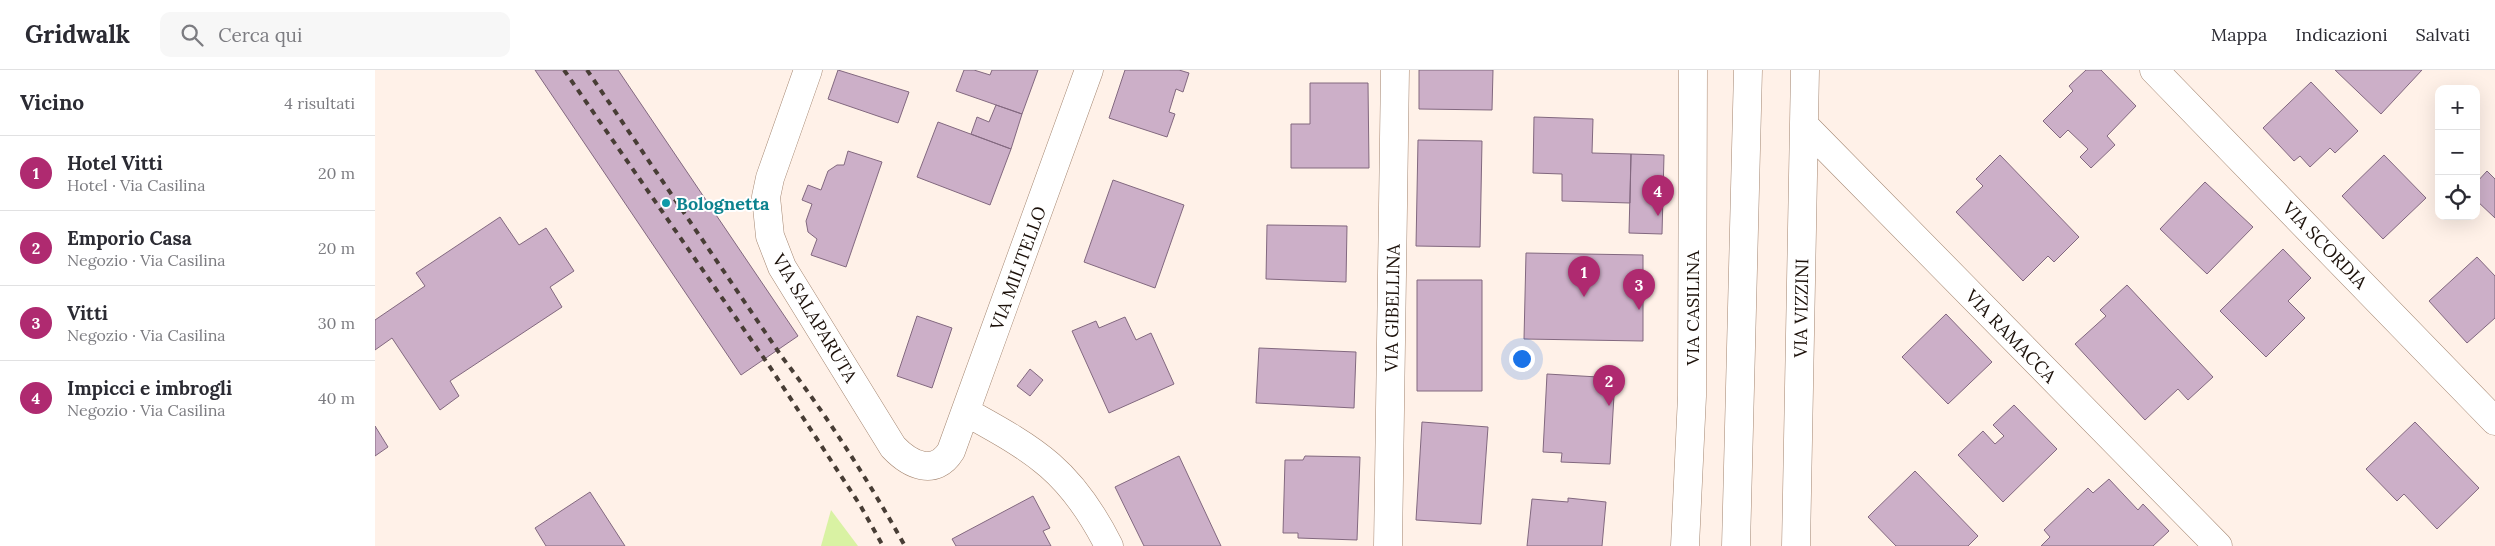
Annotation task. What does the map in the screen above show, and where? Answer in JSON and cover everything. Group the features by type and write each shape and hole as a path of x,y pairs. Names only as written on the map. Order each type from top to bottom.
{"street":[{"name":"VIA SALAPARUTA","path":"808,70 767,188 767,223 773,248 782,267 893,447 916,464 930,467 942,463"},
{"name":"VIA MILITELLO","path":"942,463 951,452 966,412 1089,70"},
{"name":"VIA GIBELLINA","path":"1388,546 1395,70"},
{"name":"VIA CASILINA","path":"1685,546 1692,396 1693,70"},
{"path":"1736,546 1748,70"},
{"name":"VIA VIZZINI","path":"1796,546 1805,70"},
{"name":"VIA SCORDIA","path":"2154,70 2495,421"},
{"name":"VIA RAMACCA","path":"1805,126 2218,546"},
{"path":"966,412 1017,440 1053,467 1081,498 1109,546"}],"green space":[{"path":"831,510 858,546 821,546"}],"building":[{"name":"Bolognetta","path":"535,70 618,70 798,336 741,375"},
{"path":"838,70 909,92 898,123 828,99"},
{"path":"964,70 974,70 990,75 992,70 1038,70 1022,114 956,91"},
{"path":"1125,70 1179,70 1189,73 1183,92 1176,89 1169,112 1175,114 1167,137 1109,118"},
{"path":"1419,70 1493,70 1492,110 1419,109"},
{"path":"2086,70 2101,70 2136,106 2107,136 2115,145 2091,168 2080,157 2088,149 2068,130 2060,138 2043,121 2073,91 2069,86"},
{"path":"2335,70 2422,70 2381,114"},
{"path":"2311,82 2358,131 2335,153 2330,148 2310,167 2300,156 2294,161 2263,128"},
{"path":"1310,83 1368,83 1369,168 1291,168 1291,124 1310,124"},
{"path":"996,105 1022,114 1011,149 971,134 977,117 989,122"},
{"path":"1534,117 1593,119 1592,153 1631,154 1630,203 1562,201 1562,174 1533,173"},
{"path":"938,122 1011,149 990,205 917,177"},
{"path":"1418,140 1482,141 1480,247 1416,246"},
{"path":"848,151 882,162 846,267 811,255 817,239 808,232 806,221 812,204 802,200 808,185 821,190 828,171 837,165 844,165"},
{"path":"1631,154 1664,155 1662,234 1629,233"},
{"path":"2000,155 2079,237 2054,262 2048,256 2023,281 1956,212 1983,186 1976,179"},
{"path":"2384,155 2426,198 2383,239 2342,196"},
{"path":"2487,171 2495,179 2495,218 2480,204 2480,179"},
{"path":"1113,180 1184,205 1155,288 1084,262"},
{"path":"2205,182 2253,227 2207,274 2160,229"},
{"path":"500,217 519,245 546,228 574,271 550,287 562,307 450,381 459,396 440,410 392,338 375,350 375,320 425,286 416,273"},
{"path":"1267,225 1347,226 1346,282 1266,279"},
{"path":"2283,249 2311,278 2288,301 2305,318 2266,357 2220,311"},
{"path":"1526,253 1643,255 1643,341 1524,339"},
{"path":"2477,257 2495,276 2495,318 2467,343 2429,301"},
{"path":"1417,280 1482,280 1482,391 1417,391"},
{"path":"2127,285 2213,377 2188,400 2178,389 2145,420 2075,344 2106,316 2100,310"},
{"path":"1946,314 1992,362 1948,404 1902,357"},
{"path":"917,316 952,328 932,388 897,376"},
{"path":"1125,317 1136,340 1151,333 1174,384 1109,413 1072,331 1096,321 1099,328"},
{"path":"1259,348 1356,352 1354,408 1256,403"},
{"path":"1030,369 1043,380 1030,396 1017,386"},
{"path":"1547,374 1615,378 1610,464 1561,462 1562,453 1543,452"},
{"path":"2014,405 2057,449 2003,502 1958,455 1983,431 1995,444 2004,436 1993,425"},
{"path":"1422,422 1488,427 1481,524 1416,520"},
{"path":"2415,422 2479,488 2437,529 2404,494 2397,501 2366,469"},
{"path":"375,426 388,447 375,456"},
{"path":"1179,456 1221,546 1144,546 1115,487"},
{"path":"1305,456 1360,457 1357,540 1298,538 1298,533 1283,533 1285,460 1303,460"},
{"path":"1915,471 1978,536 1968,546 1896,546 1868,517"},
{"path":"2109,479 2138,510 2143,504 2169,531 2153,546 2041,546 2050,537 2044,530 2088,488 2093,493"},
{"path":"590,492 625,546 546,546 535,528"},
{"path":"1033,496 1050,528 1043,531 1051,546 956,546 952,539"},
{"path":"1568,498 1606,502 1602,546 1527,546 1532,499 1568,502"}],"railway":[{"path":"564,70 770,367 860,505 883,546"},
{"path":"587,70 831,426 877,497 905,546"}],"place":[{"name":"Bolognetta","path":"666,203"},
{"name":"Impicci e imbrogli","path":"1658,216"},
{"name":"Hotel Vitti","path":"1584,297"},
{"name":"Vitti","path":"1639,310"},
{"name":"Emporio Casa","path":"1609,406"}]}
